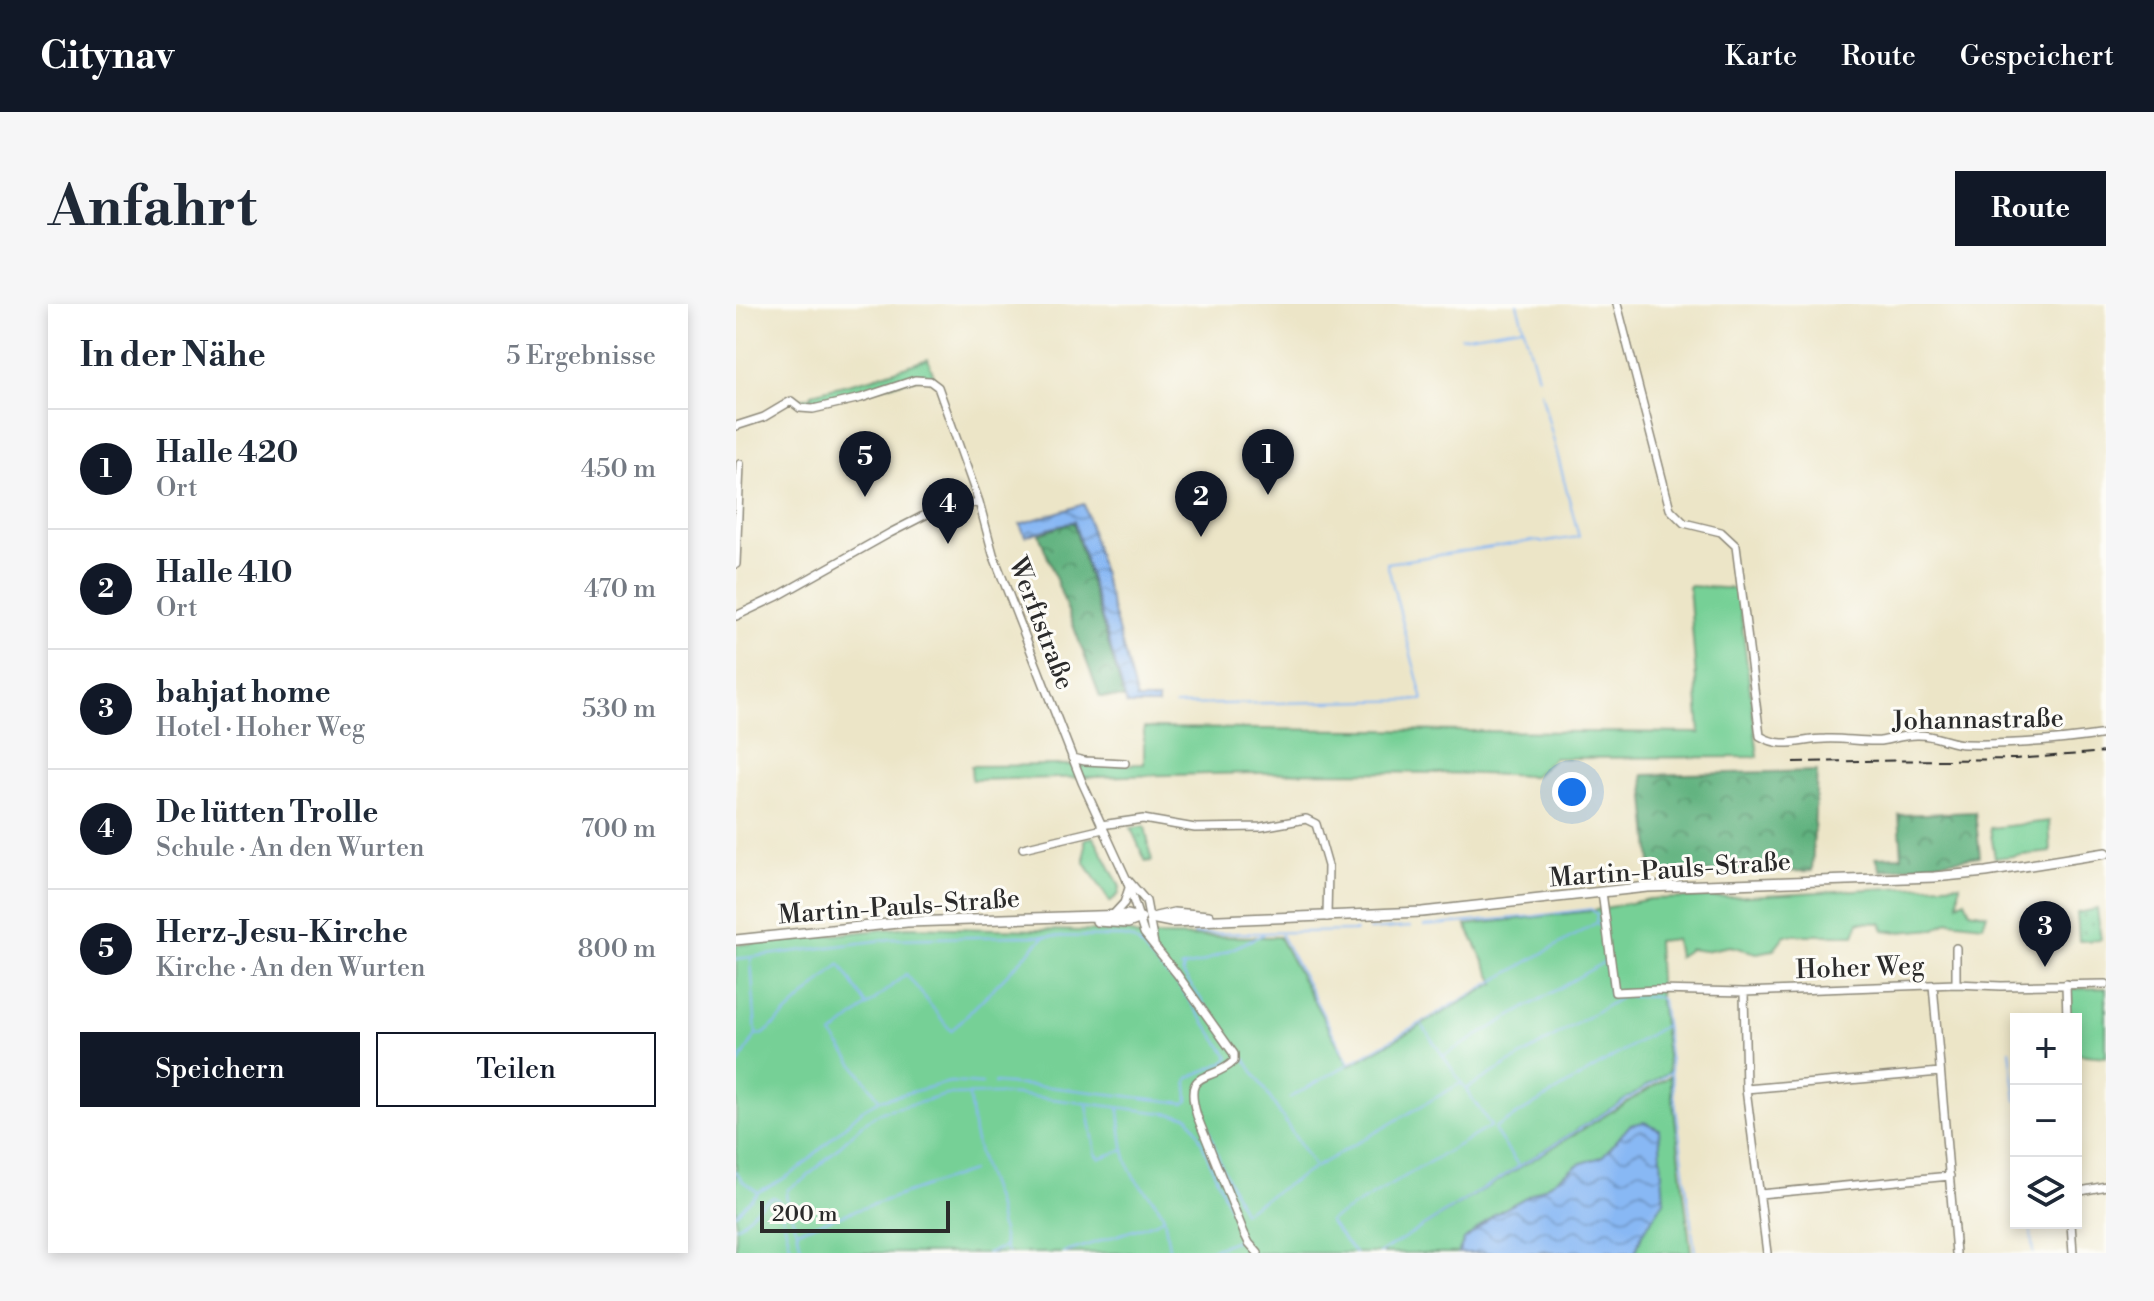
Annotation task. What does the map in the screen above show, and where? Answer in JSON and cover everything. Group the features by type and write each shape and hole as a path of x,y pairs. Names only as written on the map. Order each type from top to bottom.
{"street":[{"name":"Johannastraße","path":"1617,304 1670,509 1684,523 1721,532 1736,546 1760,736 1773,744 1821,739 1857,742 1930,735 1959,745 2034,743 2106,734"},
{"name":"Werftstraße","path":"736,426 764,417 791,401 800,408 813,409 861,398 915,380 930,381 938,387 979,502 993,554 1072,758 1128,882 1144,933 1234,1054 1234,1061 1229,1066 1200,1077 1193,1087 1194,1103 1244,1233 1258,1253"},
{"path":"736,564 740,464"},
{"path":"736,616 933,511 979,502"},
{"path":"1072,758 1125,763"},
{"path":"1023,848 1143,819 1195,828 1261,827 1306,819 1316,824 1328,866 1327,917"},
{"name":"Martin-Pauls-Straße","path":"736,940 907,922 1128,915 1171,922 1422,912 1647,887 1934,877 2106,853"},
{"name":"Werftstraße","path":"1128,882 1138,889 1146,901 1151,918"},
{"path":"1112,916 1124,903 1128,882"},
{"name":"Hoher Weg","path":"1602,892 1615,992 1744,992 1956,984 2106,984"},
{"name":"Martin-Pauls-Straße","path":"1066,918 1124,924 1139,918"},
{"path":"1151,918 1155,949"},
{"path":"1956,948 1956,984"},
{"path":"2066,984 2067,1013"},
{"path":"1933,985 1956,1253"},
{"path":"1744,992 1746,1089 1767,1253"},
{"path":"1746,1089 1940,1072"},
{"path":"1760,1194 1950,1176"},
{"path":"2082,1191 2106,1186"},
{"path":"2071,1229 2073,1253"}],"green space":[{"path":"928,359 935,380 926,376 814,403 799,399 811,397 812,393"},
{"path":"1073,522 1124,698 1100,697 1039,534"},
{"path":"1689,586 1738,589 1758,757 1554,758 1534,776 1323,772 972,780 971,766 1144,764 1144,728 1700,733"},
{"path":"1817,771 1812,871 1652,873 1643,775"},
{"path":"1975,812 1980,856 1881,871 1876,857 1902,856 1899,815"},
{"path":"2049,821 2051,852 1995,858 1990,828"},
{"path":"1145,826 1152,861 1146,862 1131,828"},
{"path":"1094,837 1120,887 1119,894 1110,902 1085,863 1085,839"},
{"path":"1960,884 1958,904 1965,900 1970,911 1987,914 1983,925 1949,921 1935,929 1899,932 1884,930 1881,923 1859,922 1854,935 1785,935 1773,950 1757,953 1730,946 1704,951 1690,949 1678,957 1675,939 1657,941 1660,1001 1669,1072 1422,1227 1670,1076 1691,1253 1635,1253 1642,1234 1664,1201 1630,1126 1602,1157 1579,1164 1495,1214 1464,1240 1458,1253 736,1253 736,945 907,927 1128,932 1137,936 1279,937 1349,1066 1495,983 1466,925 1590,911 1650,899"},
{"path":"2097,909 2101,940 2079,941 2077,913"},
{"path":"2106,988 2106,1057 2082,1055 2082,1013 2069,1013 2068,989"}],"water":[{"path":"1084,504 1137,700 1158,700 1158,705 1127,705 1074,521 1025,536 1020,524"},
{"path":"1644,1122 1659,1129 1664,1201 1642,1234 1635,1253 1458,1253 1464,1240 1495,1214 1579,1164 1602,1157 1630,1125"}],"waterway":[{"path":"1517,304 1538,377"},
{"path":"1461,337 1523,327"},
{"path":"1175,705 1423,700 1387,563 1579,537 1541,392"},
{"path":"1289,1098 1596,923 1597,914 1591,909 1424,926"},
{"path":"1598,924 1601,925 1610,996 1658,997 1662,1000 1695,1253"},
{"path":"1369,930 1410,927"},
{"path":"1194,934 1356,931"},
{"path":"1180,968 1201,963 1264,934"},
{"path":"1281,935 1349,1063"},
{"path":"880,1100 832,1035 906,974 951,1031 1044,937"},
{"path":"736,959 891,939 1123,937 1140,945 1179,986 1229,1057 1227,1061 1190,1077 1187,1081 1188,1101 1185,1103 994,1083"},
{"path":"736,1068 756,1035 751,959"},
{"path":"1443,1056 1604,962"},
{"path":"756,1035 764,1034 840,964 866,1004"},
{"path":"1183,967 1183,974 1238,1051"},
{"path":"1466,1089 1620,998"},
{"path":"1422,1025 1491,1126"},
{"path":"1494,1129 1664,1026"},
{"path":"1245,1059 1313,1165"},
{"path":"1380,1253 1671,1072"},
{"path":"736,1214 758,1192 800,1168 862,1110 880,1100 950,1082 982,1084"},
{"path":"1202,1110 1220,1162 1243,1212 1461,1083"},
{"path":"802,1253 786,1195 788,1189 806,1178 864,1123 882,1111 946,1095 1020,1095 1188,1116 1235,1221"},
{"path":"969,1096 981,1162 996,1203 1008,1253"},
{"path":"1087,1105 1096,1154 1100,1158 1124,1150"},
{"path":"1063,1253 1155,1223 1164,1217 1130,1169 1119,1109"},
{"path":"1355,1253 1329,1221 1491,1126"},
{"path":"1495,1131 1518,1165"},
{"path":"736,1171 743,1181 758,1192"},
{"path":"798,1230 971,1171"},
{"path":"736,1227 774,1197 779,1201 792,1253"},
{"path":"1164,1217 1169,1248"},
{"path":"2031,1229 2033,1253"},
{"path":"1202,1253 1242,1238"},
{"path":"987,1253 1004,1247"},
{"path":"1247,1248 1251,1253"}],"railway":[{"path":"1793,762 2015,759 2106,752"}],"place":[{"name":"Halle 420","path":"1268,495"},
{"name":"Herz-Jesu-Kirche","path":"865,497"},
{"name":"Halle 410","path":"1201,537"},
{"name":"De lütten Trolle","path":"948,544"},
{"name":"bahjat home","path":"2045,967"}]}
